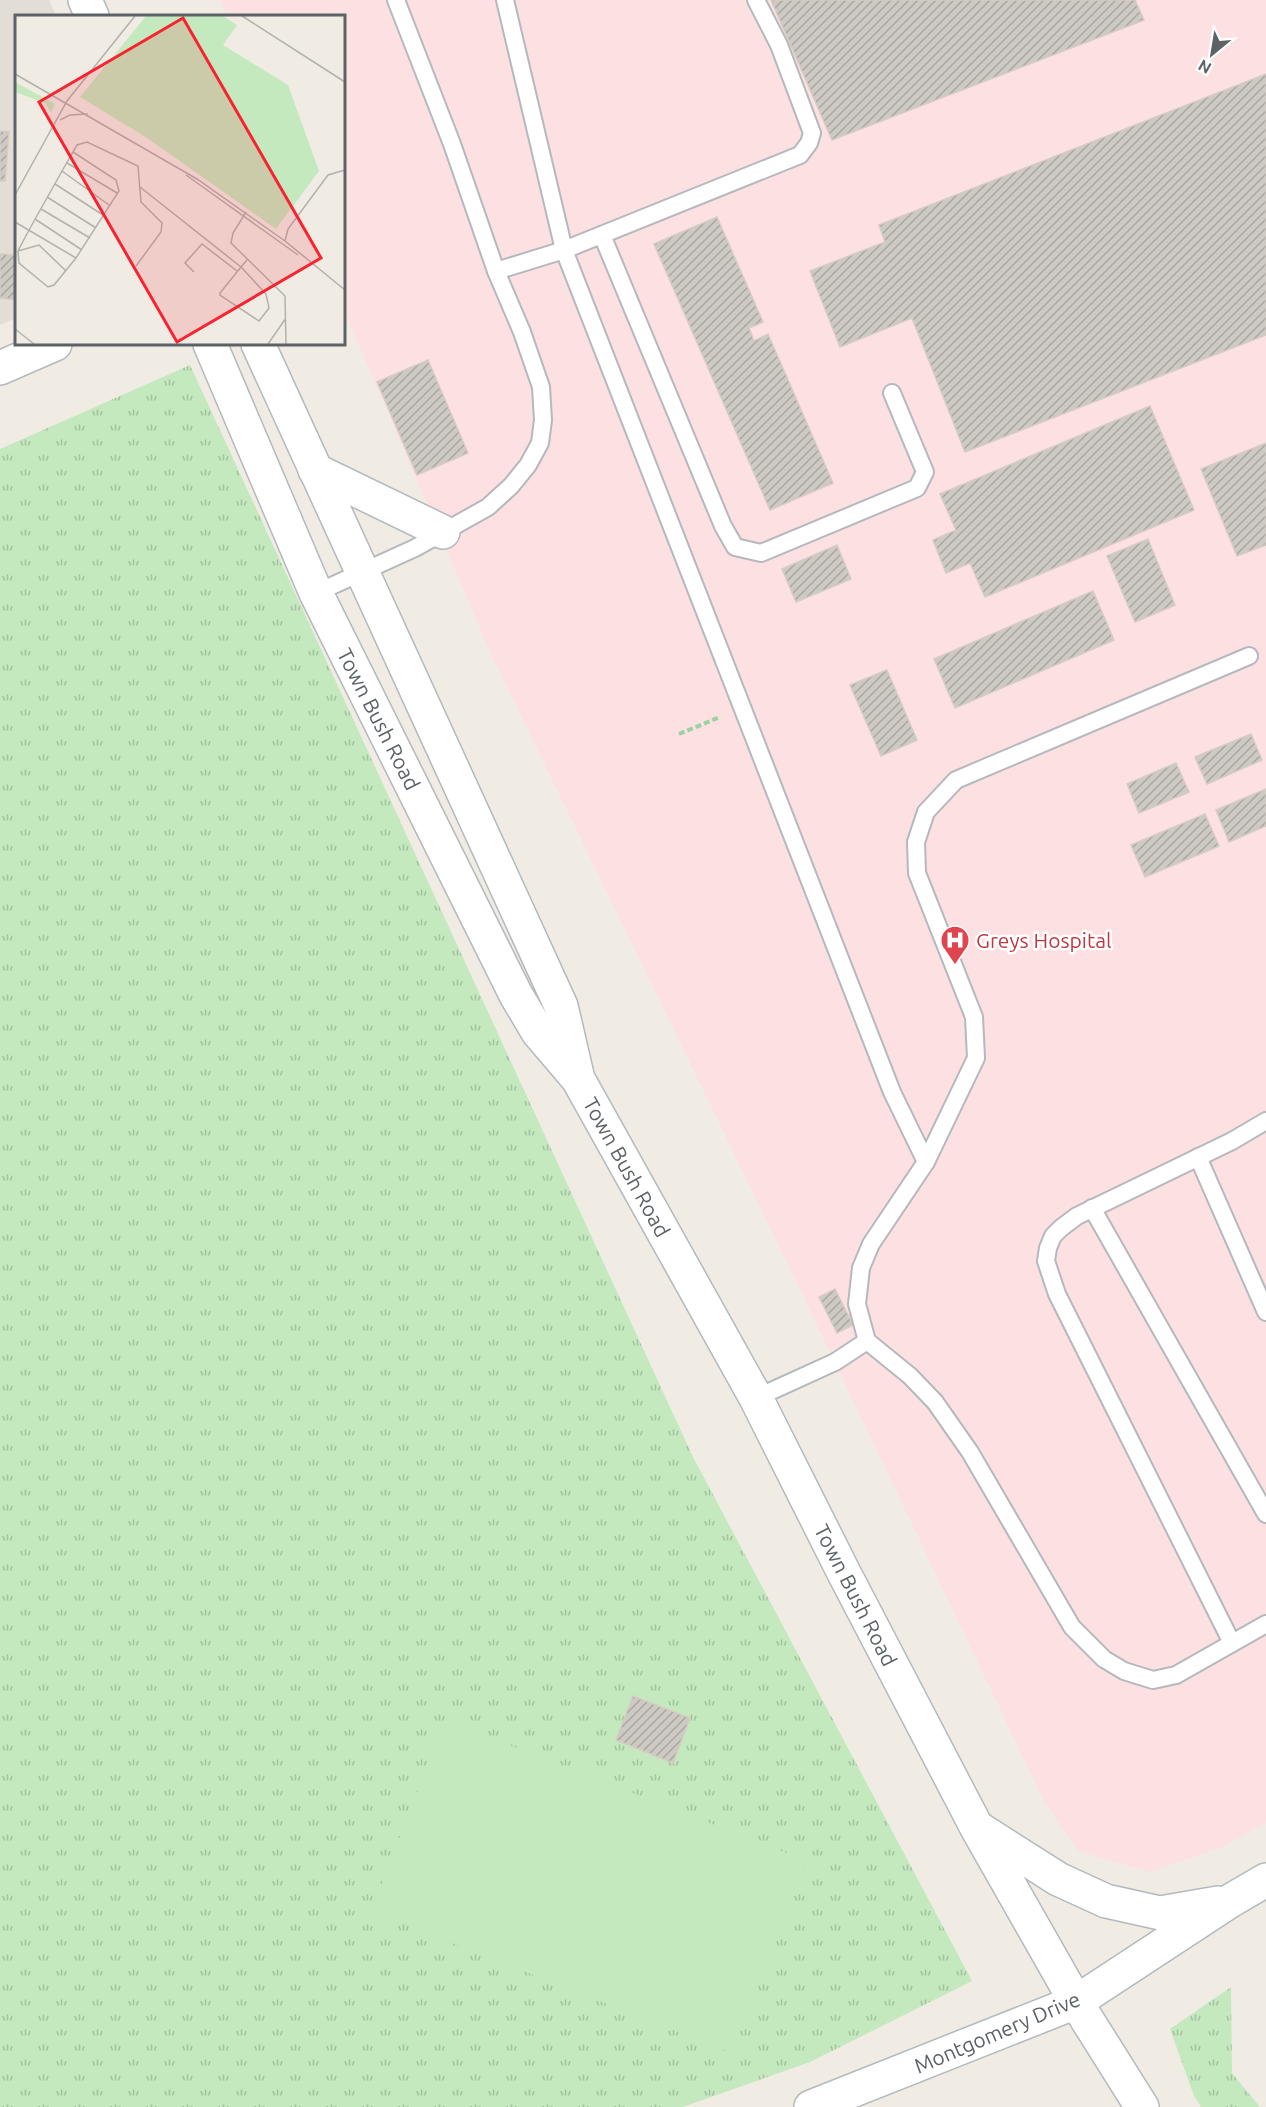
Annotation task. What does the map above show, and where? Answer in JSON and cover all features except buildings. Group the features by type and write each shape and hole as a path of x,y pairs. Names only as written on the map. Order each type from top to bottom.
{"street":[{"path":"85,0 92,15"},
{"path":"0,368 53,345"},
{"name":"Town Bush Road","path":"210,345 316,592 516,995 538,1032 578,1079 756,1398 977,1828 1076,2002 1142,2107"},
{"name":"Town Bush Road","path":"258,345 561,1005 578,1079"},
{"path":"315,470 362,495 417,518 443,532"},
{"path":"977,1828 1058,1880 1106,1901 1160,1913 1230,1901"},
{"name":"Montgomery Drive","path":"811,2107 1076,2002 1266,1880"}],"lane":[{"path":"316,592 364,572 488,507 511,486 528,465 540,443 543,420 541,387 522,332 496,271 452,144 396,0"},
{"path":"505,0 564,250 892,1092 926,1162"},
{"path":"496,271 564,250 800,155 809,143 812,133 779,45 756,0"},
{"path":"602,235 723,526 735,547 760,553 917,488 926,472 892,393"},
{"path":"1249,656 956,780 926,812 916,842 917,873 974,1017 976,1058 926,1162 871,1244 861,1268 857,1304 867,1341 910,1376 935,1402 970,1452 1072,1627 1104,1659 1124,1671 1153,1680 1176,1675 1266,1624"},
{"path":"1232,1643 1057,1294 1046,1261 1053,1236 1077,1216 1232,1141 1266,1121"},
{"path":"1198,1157 1266,1312"},
{"path":"1092,1208 1266,1514"},
{"path":"756,1398 835,1362 867,1341"}],"path":[{"path":"679,734 742,708"}],"shaded area":[{"path":"0,0 49,0 56,15 15,15 15,318 0,325"},
{"name":"Greys Hospital","path":"221,0 1266,0 1266,1823 1222,1847 1150,1872 1078,1851 1044,1801 796,1281 490,652 345,312 345,15 227,15"}],"green space":[{"path":"190,365 693,1457 972,1981 810,2062 683,2107 0,2107 0,449"},
{"path":"445,1720 807,1861 732,2053 371,1911"},
{"path":"1231,1987 1232,2073 1260,2107 1201,2107 1194,2096 1170,2029"}],"place":[{"name":"Greys Hospital","path":"955,966"}]}
